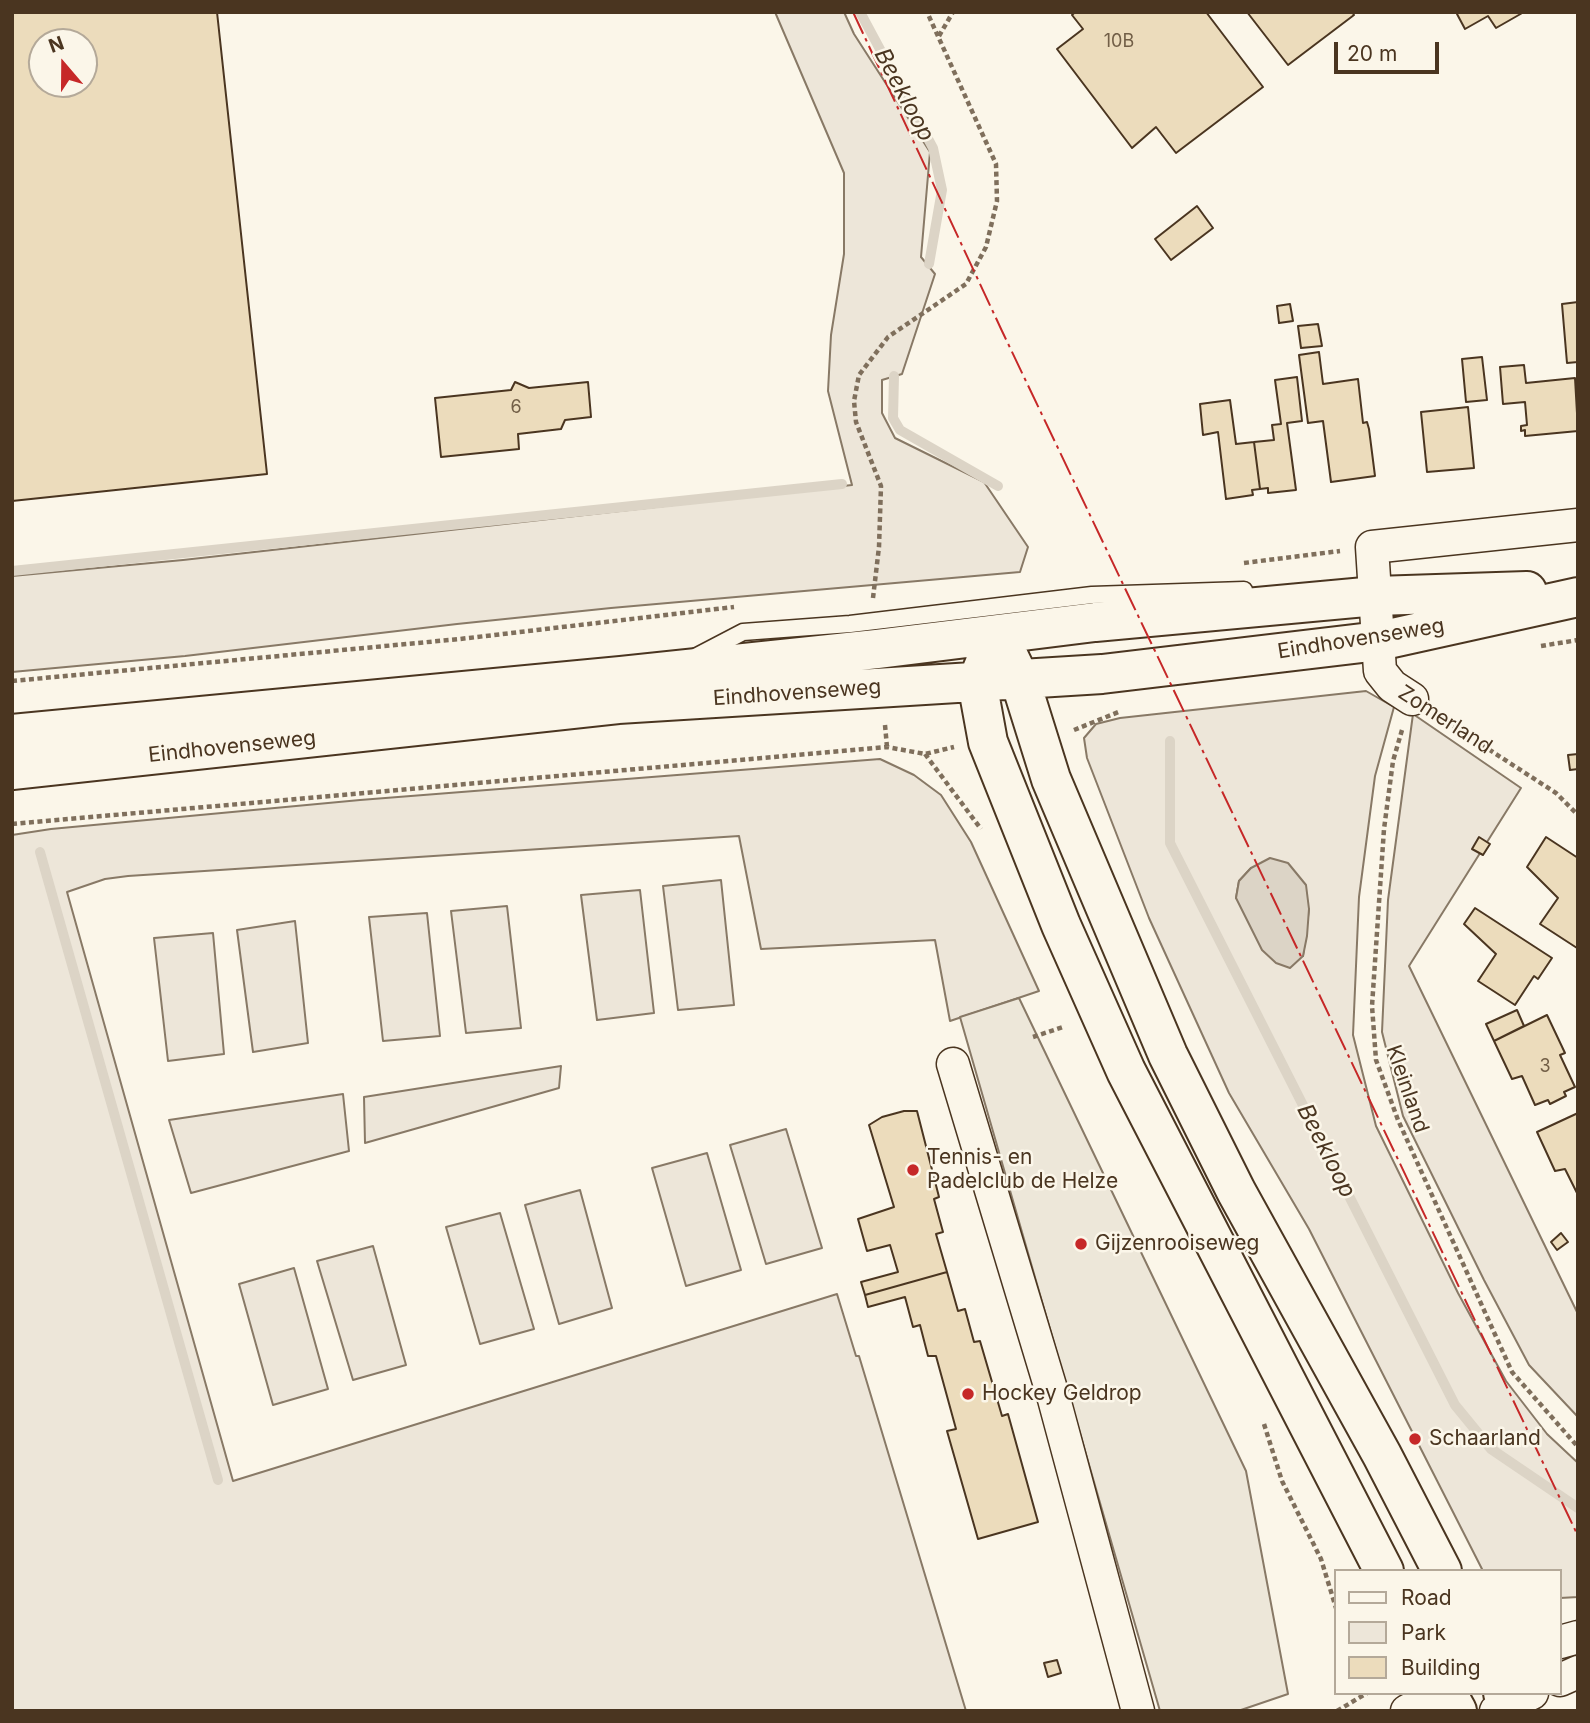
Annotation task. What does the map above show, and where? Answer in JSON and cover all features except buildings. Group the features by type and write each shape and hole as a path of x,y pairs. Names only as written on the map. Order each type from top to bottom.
{"main road":[{"name":"Eindhovenseweg","path":"12,734 668,671 877,649 997,633 1376,596 1578,589"},
{"name":"Eindhovenseweg","path":"12,770 618,705 1102,674 1379,641 1578,597"},
{"path":"997,633 1020,680 1051,779 1168,1055 1236,1191 1382,1455 1441,1569"},
{"path":"997,633 977,682 988,742 1091,996 1126,1071 1383,1569"},
{"path":"1448,1695 1457,1711"}],"street":[{"name":"Zomerland","path":"1412,699 1392,685 1380,671 1372,547 1578,525"},
{"path":"953,1064 1054,1398 1138,1711"},
{"path":"1562,1679 1578,1672"},
{"path":"1407,1711 1436,1695"}],"lane":[{"name":"Eindhovenseweg","path":"668,671 743,632 850,624 1120,593 1247,590 1308,603"}],"path":[{"path":"872,594 879,547 881,486 856,422 854,401 859,375 888,337 965,284 986,247 997,201 996,164 927,12"},
{"path":"938,37 953,12"},
{"path":"12,681 460,639 744,606"},
{"name":"Zomerland","path":"1412,699 1556,793 1578,816"},
{"name":"Kleinland","path":"1412,699 1393,761 1384,829 1372,1006 1376,1060 1398,1120 1512,1372 1578,1447"},
{"path":"12,824 887,747 925,754"},
{"path":"1034,1037 1063,1027"},
{"path":"1337,1711 1364,1695"}],"green space":[{"path":"775,12 844,12 854,34 930,152 921,257 935,274 902,374 882,380 882,413 895,438 984,482 1028,547 1020,572 611,608 185,656 12,672 12,576 183,560 852,485 828,391 831,335 844,254 844,173"},
{"path":"1366,691 1394,707 1375,776 1359,897 1353,1035 1376,1126 1458,1293 1506,1381 1547,1434 1578,1463 1578,1597 1562,1598 1562,1569 1482,1569 1309,1229 1229,1093 1149,918 1087,758 1084,738 1096,724 1120,718","holes":["1251,868 1309,909 1303,956 1236,898 1239,881"]},
{"path":"1413,714 1521,788 1409,966 1578,1314 1578,1417 1529,1365 1484,1280 1403,1116 1382,1032 1388,900"},
{"path":"880,759 914,775 941,795 971,842 1039,991 950,1021 935,940 761,949 739,836 128,876 105,879 67,892 233,1481 837,1294 856,1356 859,1356 966,1711 12,1711 12,835 360,800"},
{"path":"721,880 734,1005 678,1010 663,886"},
{"path":"640,890 654,1013 597,1020 581,895"},
{"path":"507,906 521,1028 466,1033 451,911"},
{"path":"427,913 440,1036 383,1041 369,917"},
{"path":"295,921 308,1043 253,1052 237,930"},
{"path":"213,933 224,1054 168,1061 154,938"},
{"path":"561,1066 559,1088 365,1143 364,1097"},
{"path":"343,1094 349,1151 191,1193 169,1120"},
{"path":"786,1129 822,1248 766,1264 730,1145"},
{"path":"707,1153 741,1270 686,1286 652,1168"},
{"path":"580,1190 612,1308 559,1324 525,1205"},
{"path":"500,1213 534,1329 480,1344 446,1227"},
{"path":"373,1246 406,1365 353,1380 317,1261"},
{"path":"294,1268 328,1389 273,1405 239,1284"}],"shaded area":[{"path":"1270,858 1288,863 1306,885 1309,909 1307,936 1303,956 1290,968 1276,963 1262,950 1236,898 1239,881 1251,868"},
{"name":"Gijzenrooiseweg","path":"1019,998 1246,1471 1288,1694 1238,1711 1160,1711 960,1017"}],"waterway":[{"name":"Beekloop","path":"860,12 933,148 942,190 929,264"},
{"name":"Beekloop","path":"894,376 893,418 900,430 998,486"},
{"path":"12,571 842,484"},
{"name":"Beekloop","path":"1170,741 1170,843 1455,1405 1491,1449 1578,1508"},
{"path":"40,852 218,1480"}],"power":[{"path":"853,12 1002,331 1578,1536"}],"place":[{"name":"Tennis- en Padelclub de Helze","path":"913,1170"},
{"name":"Gijzenrooiseweg","path":"1081,1244"},
{"name":"Hockey Geldrop","path":"968,1394"},
{"name":"Schaarland","path":"1415,1439"}]}
